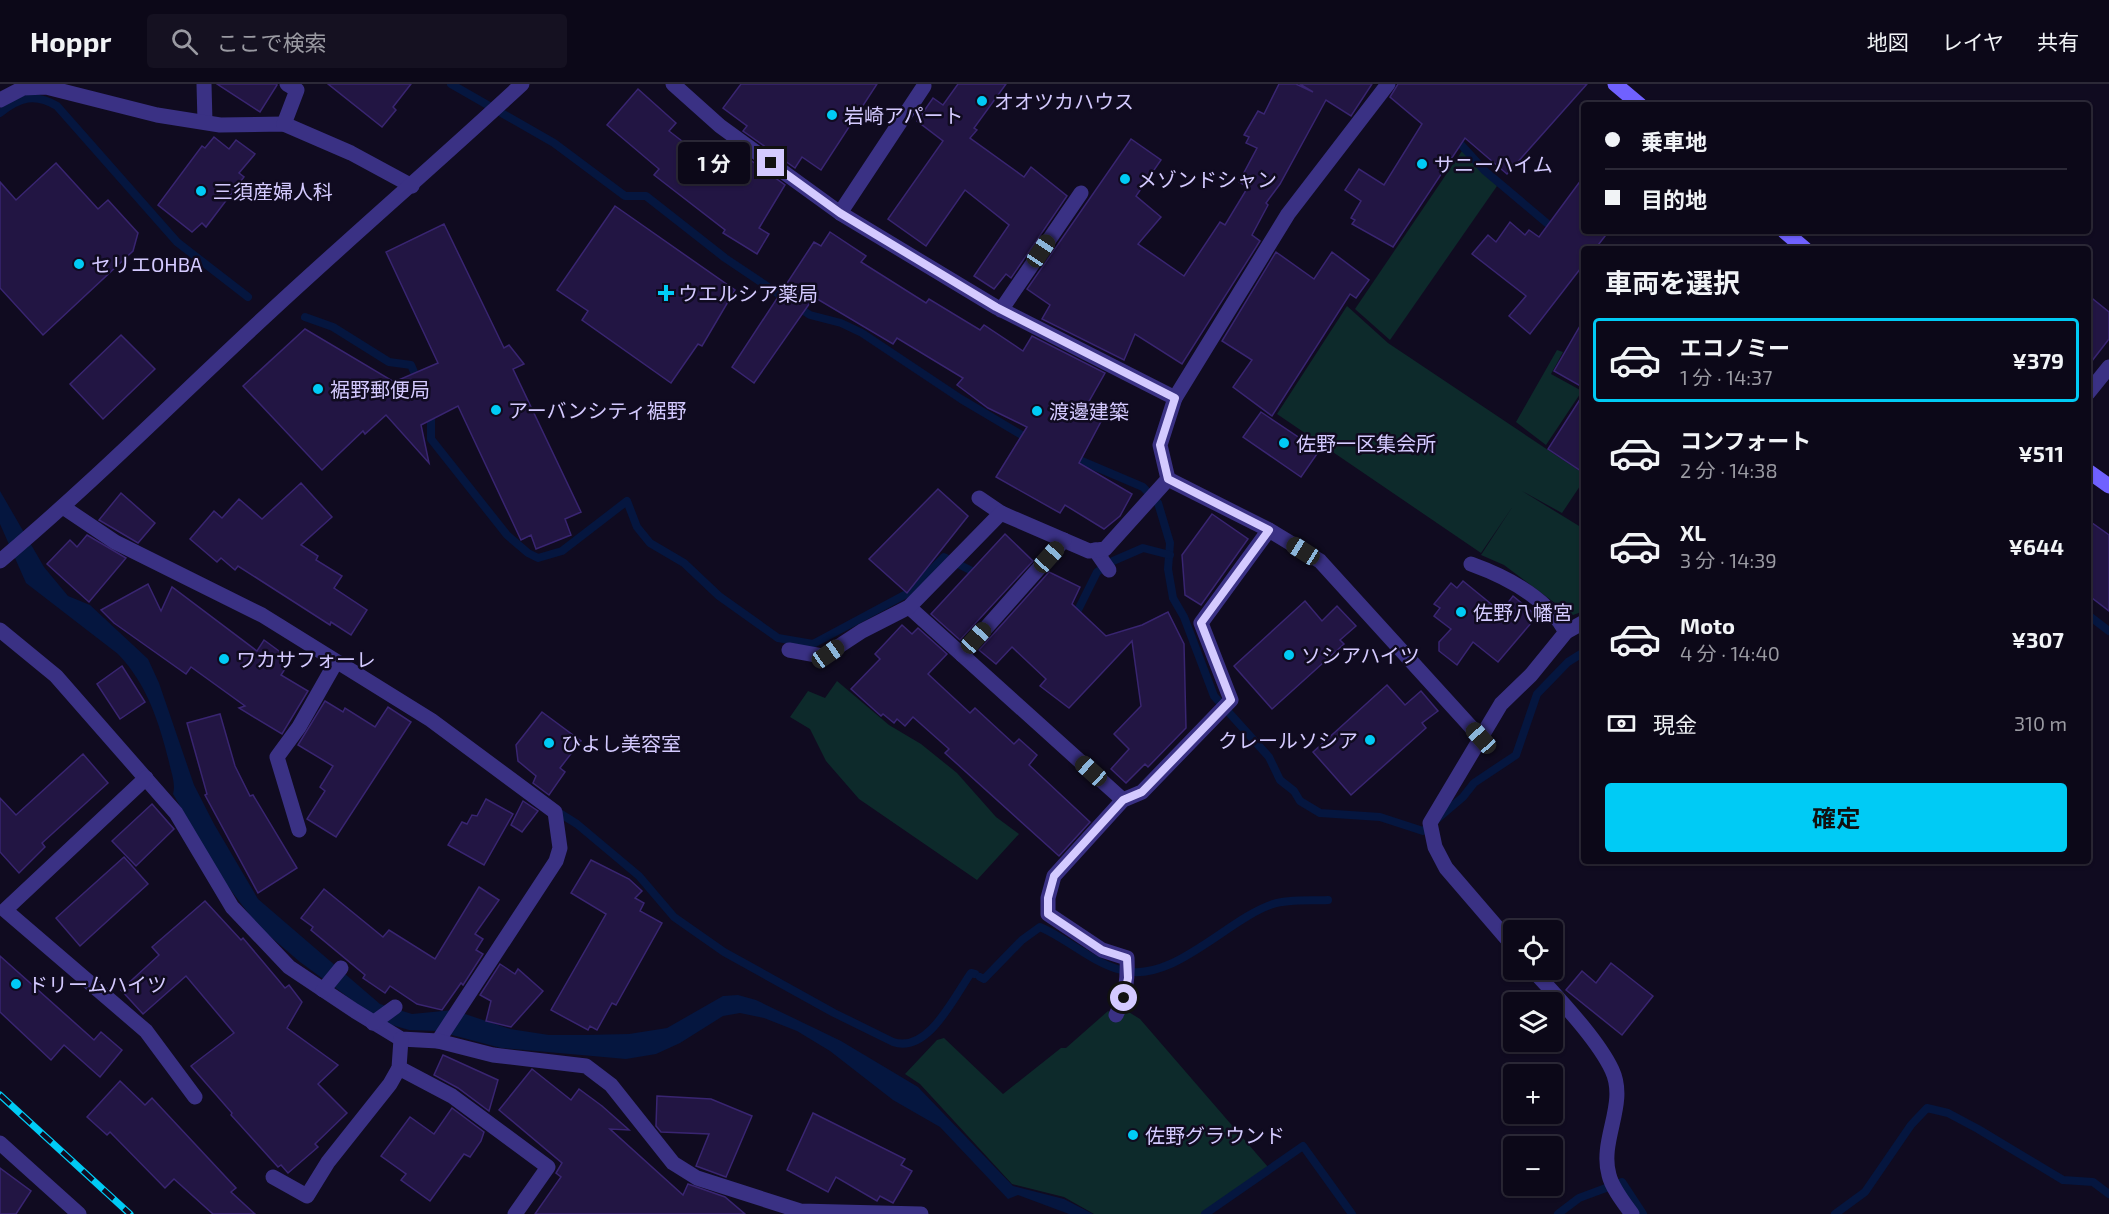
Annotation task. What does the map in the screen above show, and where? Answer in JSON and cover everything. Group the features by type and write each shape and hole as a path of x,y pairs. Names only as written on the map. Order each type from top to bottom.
{"main road":[{"path":"1616,84 1637,102"},
{"path":"1788,234 1802,246"},
{"path":"2091,473 2109,486"}],"street":[{"path":"204,84 205,122"},
{"path":"284,124 297,90 287,84"},
{"path":"0,561 63,507 271,310 412,186 522,84"},
{"path":"1388,84 1288,214 1175,398 1160,445 1168,479 1269,530 1320,561 1481,738"},
{"path":"840,213 924,86"},
{"path":"0,100 23,88 46,87 157,115 205,122 284,124 351,153 412,186"},
{"path":"683,87 720,126 840,213 1001,310 1175,398"},
{"path":"1001,310 1081,193"},
{"path":"2091,389 2109,367"},
{"path":"979,498 1001,513 1089,551 1105,549 1168,479"},
{"path":"63,507 115,542 262,615 431,720 555,812 560,848 556,861 438,1041"},
{"path":"789,650 822,656 828,654 862,631 909,607 1001,513"},
{"path":"1116,1015 1124,998 1128,971 1127,958 1102,950 1048,914 1048,898 1054,876 1123,800 1142,792 1231,700 1201,623 1269,530"},
{"path":"962,655 1064,540"},
{"path":"1095,550 1109,570"},
{"path":"1472,564 1497,573 1534,597 1557,616 1566,632"},
{"path":"909,607 1123,800"},
{"path":"1503,934 1446,868 1435,846 1430,823 1502,704 1531,675 1566,632 1581,624"},
{"path":"0,630 56,676 176,813 232,908 289,967 373,1023 401,1039 438,1041 494,1055 586,1066 611,1085 673,1163 697,1178 800,1211 921,1214"},
{"path":"299,830 277,757 299,727 336,662"},
{"path":"146,778 5,909 146,1030 195,1097"},
{"path":"323,990 341,968"},
{"path":"1541,980 1593,1042 1612,1071 1617,1098 1610,1137 1609,1175 1632,1214"},
{"path":"373,1023 395,1006"},
{"path":"273,1177 307,1196 328,1162 390,1084 399,1068 401,1039"},
{"path":"399,1068 452,1096 548,1167 515,1214"},
{"path":"0,1143 79,1214"}],"green space":[{"path":"1462,151 1497,186 1390,340 1355,309"},
{"path":"1347,306 1388,343 1581,472 1581,484 1562,513 1522,491 1581,527 1581,612 1573,615 1567,612 1504,565 1481,555 1513,506 1481,553 1277,414"},
{"path":"1557,350 1563,352 1551,374 1581,392 1546,445 1516,422"},
{"path":"837,681 889,725 921,744 957,773 996,817 1019,834 977,880 859,799 826,761 810,729 790,717 808,691 825,698"},
{"name":"佐野グラウンド","path":"1108,1011 1120,1018 1127,1011 1140,1019 1268,1167 1203,1214 1094,1214 1064,1197 1012,1184 920,1084 905,1074 937,1040 944,1038 1003,1094 1061,1048 1066,1048"}],"water":[{"path":"0,491 44,567 68,596 90,605 148,659 159,683 194,785 258,899 380,1004 412,1014 453,1010 510,1029 549,1035 585,1035 629,1034 667,1028 723,996 738,995 756,1000 841,1041 918,1087 1013,1186 1064,1199 1093,1214 1069,1214 1018,1195 1008,1199 940,1127 893,1100 830,1051 797,1031 764,1018 740,1013 723,1016 680,1043 656,1054 626,1059 501,1048 437,1031 409,1030 382,1022 300,962 258,926 223,880 173,794 174,782 156,718 137,678 118,654 26,583 0,524"}],"building":[{"path":"217,84 277,84 277,85 260,112"},
{"path":"328,84 411,84 393,107 396,110 382,127"},
{"path":"741,84 877,84 821,170 802,157 795,168 743,131 747,126 723,108"},
{"path":"958,84 1006,84 974,128 977,130 970,138 1024,177 1031,167 1067,196 1011,278 1006,274 994,289 974,276 1009,225 965,190 926,246 888,219 943,141 917,121 933,98 943,105"},
{"path":"1279,84 1296,84 1313,92 1300,84 1372,84 1351,116 1326,100 1280,184 1266,203 1268,205 1252,235 1260,241 1182,364 1135,334 1124,360 1042,319 1050,305 1027,289 1131,139 1161,160 1136,196 1161,217 1138,244 1184,276 1220,222 1225,225 1248,187 1239,182 1257,148 1246,143 1249,137 1244,135 1258,111 1264,114"},
{"path":"1398,84 1587,84 1507,174 1465,138 1393,247 1352,224 1355,220 1351,218 1361,201 1345,190 1359,169 1384,185 1422,124 1390,97"},
{"path":"638,89 676,123 669,131 709,162 713,157 719,161 731,146 785,185 759,228 769,234 757,254 723,233 725,230 654,175 659,169 607,125"},
{"name":"三須産婦人科","path":"214,137 229,149 236,140 255,154 239,173 244,177 206,227 202,223 192,232 158,205 202,146 205,148"},
{"path":"56,163 98,209 108,200 138,233 133,251 43,335 0,288 0,182 16,200"},
{"path":"1581,180 1581,234 1607,234 1597,246 1581,246 1581,268 1530,334 1509,316 1526,296 1472,254 1488,235 1496,242 1510,222 1525,235 1529,230 1539,237"},
{"path":"615,206 735,290 702,346 698,344 671,383 582,320 588,311 557,290"},
{"path":"444,224 504,348 509,345 524,364 513,369 581,512 565,519 571,535 536,549 531,535 521,540 458,406 421,425 429,463 386,415 365,434 363,431 322,470 243,386 305,329 394,382 438,363 386,252"},
{"path":"830,232 866,256 861,262 926,303 929,299 980,330 984,325 1023,351 1032,336 1105,373 1087,405 1105,414 1079,463 1132,494 1120,516 1104,529 1065,505 1060,513 996,477 1027,427 988,408 957,385 963,378 897,338 893,344 814,297 754,383 732,367 814,242 821,246"},
{"path":"1276,252 1314,279 1332,252 1369,280 1356,298 1350,294 1272,416 1233,387 1252,360 1222,341"},
{"path":"2091,297 2109,312 2109,339 2091,362"},
{"path":"1581,324 1581,386 1554,371"},
{"path":"121,335 155,369 103,419 70,384"},
{"path":"1581,398 1581,471 1548,449"},
{"name":"佐野一区集会所","path":"1261,412 1319,451 1301,477 1243,437"},
{"path":"301,483 332,517 301,545 318,556 316,560 342,576 334,588 367,610 351,635 331,622 330,625 238,566 235,570 221,558 217,562 190,539 214,511 222,518 239,499 262,519"},
{"path":"938,489 968,516 907,593 869,559"},
{"path":"121,493 155,523 138,543 99,520"},
{"path":"1212,514 1248,539 1201,605 1185,595 1182,555"},
{"path":"2091,522 2109,535 2109,611 2091,597"},
{"path":"1005,534 1033,561 960,640 931,614"},
{"path":"87,535 126,558 89,602 47,564 70,540 77,547"},
{"path":"1049,572 1080,587 1072,604 1106,636 1142,625 1168,612 1184,644 1186,728 1148,767 1145,764 1126,783 1111,769 1129,749 1114,734 1141,706 1132,641 1069,708 1040,686 1046,679 1012,647 996,664 979,650"},
{"path":"1463,581 1501,612 1513,596 1537,616 1498,662 1473,642 1457,665 1439,651 1439,642 1451,629 1434,616 1440,608 1434,604 1451,583 1457,588"},
{"path":"148,584 161,611 172,587 257,651 264,640 291,660 281,675 308,691 282,734 239,708 245,706 191,667 186,674 114,623 101,610"},
{"name":"ソシアハイツ","path":"1305,601 1322,621 1337,606 1356,626 1340,640 1344,644 1272,709 1234,666"},
{"path":"902,625 912,634 918,628 947,654 928,674 970,713 975,708 1014,744 1019,739 1037,755 1029,765 1090,822 1059,856 945,753 949,749 913,717 905,726 897,719 894,723 883,714 881,716 851,689 880,659 875,654"},
{"path":"122,666 145,702 120,719 97,684"},
{"name":"クレールソシア","path":"1387,685 1405,705 1421,691 1438,711 1422,723 1426,728 1351,795 1313,752"},
{"path":"325,701 343,712 345,708 375,727 388,707 411,722 336,837 307,819 325,791 320,787 333,766 298,745"},
{"name":"ひよし美容室","path":"542,712 581,741 560,768 565,772 549,795 533,783 536,776 518,761 516,745"},
{"path":"220,714 235,766 250,796 253,795 297,868 258,893 205,795 207,794 187,723"},
{"path":"83,754 108,783 42,843 45,847 19,873 0,852 0,798 16,815"},
{"path":"486,799 513,814 484,865 448,845 462,822 467,824 472,815 477,816"},
{"path":"523,801 538,811 522,832 511,825"},
{"path":"152,804 174,829 136,866 112,841"},
{"path":"124,857 148,884 80,946 56,918"},
{"path":"591,860 629,879 642,891 635,898 644,903 640,911 662,923 616,1005 612,1003 597,1030 590,1026 588,1030 551,1010 606,914 571,893"},
{"path":"479,887 499,900 475,934 483,939 476,950 483,954 463,985 461,983 442,1010 417,1004 390,986 385,993 363,978 365,975 311,930 313,927 301,918 324,889 383,937 389,930 435,959"},
{"path":"205,901 241,940 243,938 285,988 289,985 302,1002 287,1028 338,1065 318,1084 347,1113 315,1144 318,1147 288,1173 281,1165 278,1167 191,1066 234,1033 186,976 143,1014 121,990 159,955 152,947"},
{"name":"ドリームハイツ","path":"0,956 94,1040 101,1032 122,1050 100,1077 64,1045 51,1060 0,1012"},
{"path":"1611,963 1653,996 1622,1035 1566,990 1582,971 1596,983"},
{"path":"500,964 515,974 518,969 543,991 511,1027 486,1021 491,1001 480,995"},
{"path":"443,1055 498,1080 489,1111 458,1088 434,1075"},
{"path":"532,1069 571,1100 579,1089 602,1106 629,1130 610,1129 683,1195 688,1184 725,1197 745,1214 535,1214 561,1177 556,1173 562,1163 499,1110"},
{"path":"120,1081 145,1105 152,1098 236,1188 231,1192 255,1214 213,1214 174,1179 165,1188 110,1132 107,1135 87,1117"},
{"path":"657,1096 711,1099 752,1116 726,1177 696,1166 709,1134 661,1132 656,1126"},
{"path":"452,1108 484,1132 470,1157 464,1154 430,1201 401,1180 406,1174 381,1156 410,1117 434,1134"},
{"path":"813,1113 905,1159 901,1165 912,1171 893,1203 880,1196 877,1201 836,1177 828,1192 787,1170"},
{"path":"0,1168 31,1191 16,1214 0,1214"}],"waterway":[{"path":"451,84 554,143 625,196 646,196 725,258 810,315 841,323 862,333 961,399 1030,440"},
{"path":"0,113 14,103 35,98 57,106 177,242 248,297"},
{"path":"1454,137 1485,171 1555,230"},
{"path":"305,317 333,327 389,362 411,365 418,381"},
{"path":"431,409 431,439 507,535 528,553 538,558 562,551 627,501 637,527 650,543 684,563 719,596 778,638 813,644 910,592 944,557 980,575"},
{"path":"1070,456 1143,487 1158,503 1170,543 1168,569 1173,598 1184,617 1214,696 1269,757 1280,780 1294,791 1300,801 1320,813 1380,817 1423,831 1463,797 1474,783 1516,755 1537,694 1568,662 1581,654"},
{"path":"1074,618 1097,572 1113,561 1143,548 1170,555"},
{"path":"2091,617 2109,631"},
{"path":"561,814 577,824 639,876 674,917 724,952 834,1013 893,1042 906,1043 918,1040 929,1032 948,1009 971,973 975,974"},
{"path":"980,977 984,979 1022,940 1040,927 1110,966 1140,972 1160,968 1179,960 1255,912 1273,904 1328,900"},
{"path":"1835,1214 1865,1192 1911,1125 1927,1108 1948,1113 2063,1180 2093,1182 2109,1194"},
{"path":"1205,1214 1303,1146 1352,1214"},
{"path":"1558,1214 1579,1198 1622,1182 1643,1214"}],"railway":[{"path":"0,1095 130,1214"}],"place":[{"name":"オオツカハウス","path":"982,101"},
{"name":"岩崎アパート","path":"832,115"},
{"name":"サニーハイム","path":"1422,164"},
{"name":"メゾンドシャン","path":"1125,179"},
{"name":"三須産婦人科","path":"201,191"},
{"name":"セリエOHBA","path":"79,264"},
{"name":"ウエルシア薬局","path":"666,293"},
{"name":"裾野郵便局","path":"318,389"},
{"name":"アーバンシティ裾野","path":"496,410"},
{"name":"渡邊建築","path":"1037,411"},
{"name":"佐野一区集会所","path":"1284,443"},
{"name":"佐野八幡宮","path":"1461,612"},
{"name":"ソシアハイツ","path":"1289,655"},
{"name":"ワカサフォーレ","path":"224,659"},
{"name":"クレールソシア","path":"1370,740"},
{"name":"ひよし美容室","path":"549,743"},
{"name":"ドリームハイツ","path":"16,984"},
{"name":"佐野グラウンド","path":"1133,1135"}],"route":[{"path":"771,163 840,213 996,307 1175,398 1160,445 1168,479 1269,530 1201,623 1231,700 1142,792 1123,800 1054,876 1048,898 1048,914 1102,950 1127,958 1128,978 1124,998"}]}
